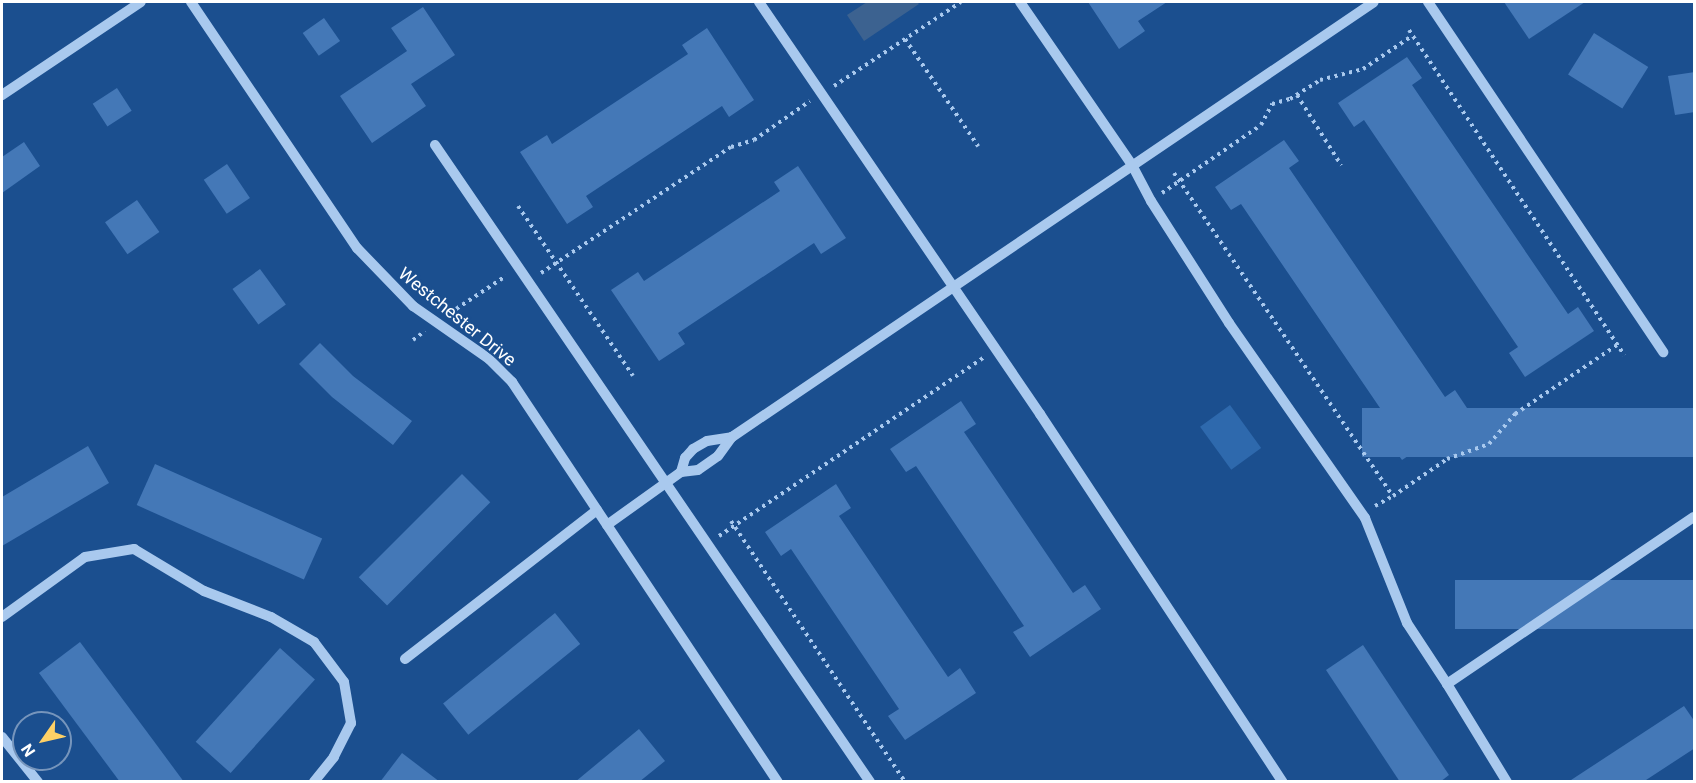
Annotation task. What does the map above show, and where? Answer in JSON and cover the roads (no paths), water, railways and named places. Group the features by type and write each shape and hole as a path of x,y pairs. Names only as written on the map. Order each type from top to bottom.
{"street":[{"path":"2,95 141,2"},
{"name":"Westchester Drive","path":"191,2 357,248 385,280 436,324 505,374 777,782"},
{"path":"759,2 996,349 1283,782"},
{"path":"1020,2 1132,165 1151,201 1229,323 1365,518 1407,623 1507,782"},
{"path":"607,525 681,472 698,470 718,456 732,437 1374,2"},
{"path":"1428,2 1663,352"},
{"path":"435,145 664,484 870,782"},
{"path":"681,472 685,458 693,449 707,441 732,437"},
{"path":"405,659 597,510"},
{"path":"1447,684 1695,517"},
{"path":"2,617 85,557 134,549 204,591 271,617 314,642 344,682 351,723 334,757 314,782"},
{"path":"2,738 38,782"}]}
